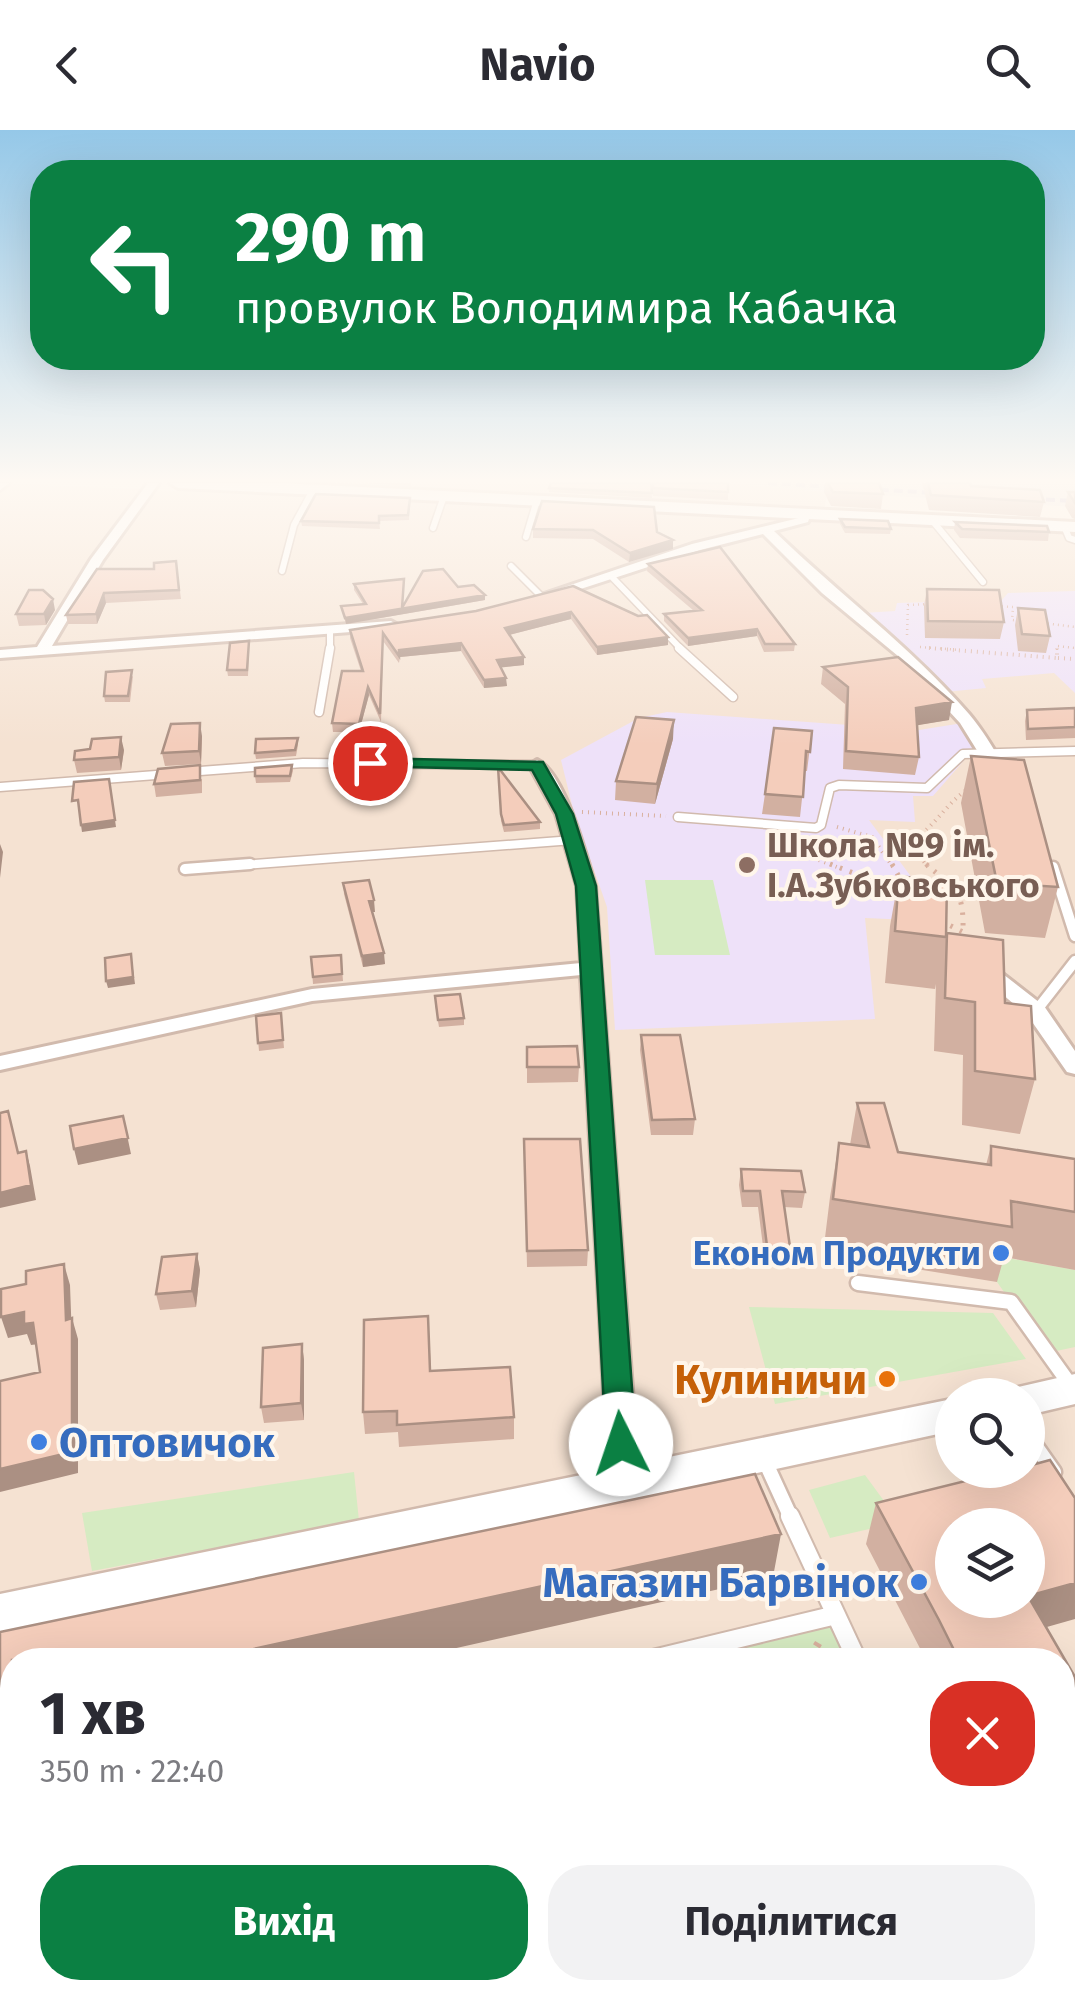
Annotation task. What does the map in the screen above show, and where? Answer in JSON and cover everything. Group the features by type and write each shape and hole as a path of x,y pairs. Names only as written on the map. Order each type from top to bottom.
{"street":[{"path":"42,650 89,570"},
{"path":"535,598 628,570"},
{"path":"807,570 903,653 966,720 990,752 1001,777 1017,794"},
{"path":"0,654 330,632 415,622"},
{"path":"538,765 564,814 586,886 624,1484"},
{"path":"962,941 1036,1010 1075,1067"},
{"path":"0,1062 312,994 590,968"},
{"path":"1045,1395 1074,1389"},
{"path":"0,1615 935,1419"}],"lane":[{"path":"514,570 535,598"},
{"path":"974,570 984,582"},
{"path":"611,576 660,631 733,697"},
{"path":"318,712 330,664 330,632"},
{"path":"678,817 808,829 820,825 830,788 847,784 926,788 958,756 1075,750"},
{"path":"0,787 303,763 538,765"},
{"path":"185,869 573,840"},
{"path":"1053,867 1075,936"},
{"path":"1036,1010 1075,960"},
{"path":"858,1283 1011,1302 1074,1389"},
{"path":"762,1455 851,1648"},
{"path":"1045,1459 1066,1489"},
{"path":"699,1648 836,1615"}],"path":[{"path":"944,604 908,605 908,646 1075,659"},
{"path":"996,606 1013,607 1012,620 1075,626"},
{"path":"1058,658 1057,646 1075,648"},
{"path":"962,941 966,905 961,892 923,862 913,847 915,839 940,821 946,806 965,791"},
{"path":"564,814 594,811 678,817"},
{"path":"820,825 867,830 875,836 910,896"},
{"path":"759,838 864,877 905,902"},
{"path":"929,916 962,941"}],"shaded area":[{"path":"0,570 1075,570 1075,1648 0,1648"},
{"path":"1075,591 1075,693 1054,673 982,679 986,688 945,692 902,645 863,613 895,611 897,603 1002,600 1008,593"},
{"name":"Школа №9 ім. І.А.Зубковського","path":"667,712 919,730 963,723 983,755 966,758 933,796 913,796 915,822 869,820 941,917 935,921 865,918 875,1019 615,1030 607,907 574,813 561,760 639,718"}],"green space":[{"path":"645,880 713,880 730,955 655,955"},
{"path":"996,1256 1075,1270 1075,1347 1047,1353 997,1282"},
{"path":"749,1307 993,1313 1026,1359 775,1404"},
{"path":"354,1472 359,1521 92,1571 82,1513"},
{"path":"865,1475 887,1505 878,1527 830,1538 809,1490"},
{"path":"836,1615 851,1648 699,1648"}],"building":[{"path":"96,570 177,570 179,590 104,593 96,614 66,615"},
{"path":"444,570 458,587 474,585 485,595 345,618 341,606 366,604 354,584 404,579 402,608 423,571"},
{"path":"655,570 738,570 795,644 765,644 757,629 688,638 664,614 702,610"},
{"path":"573,586 638,616 647,615 668,637 597,647 571,612 505,628 524,657 497,660 506,678 484,680 461,643 399,650 399,656 383,633 380,714 368,687 359,724 332,723 342,671 363,671 350,630 476,611"},
{"path":"927,589 999,590 1004,622 928,621"},
{"path":"29,590 43,590 53,599 44,614 16,614"},
{"path":"1018,608 1045,610 1050,636 1022,634"},
{"path":"249,641 247,670 227,670 230,643"},
{"path":"898,657 952,702 916,708 919,757 846,751 848,687 823,667"},
{"path":"132,670 128,696 104,696 106,672"},
{"path":"1075,708 1075,727 1028,729 1027,710"},
{"path":"636,717 674,720 657,784 616,781"},
{"path":"200,723 199,751 162,753 171,724"},
{"path":"774,728 812,731 810,752 806,751 803,797 765,794"},
{"path":"121,737 119,757 74,760 75,751 90,749 92,739"},
{"path":"298,738 295,750 255,753 256,739"},
{"path":"971,756 1024,760 1058,887 997,883"},
{"path":"200,765 200,780 154,784 158,769"},
{"path":"292,765 290,776 255,776 255,768"},
{"path":"498,767 540,822 504,825"},
{"path":"109,779 115,820 81,825 78,800 72,801 74,782"},
{"path":"899,876 947,882 946,937 895,931"},
{"path":"369,880 374,900 369,901 384,953 362,956 343,883"},
{"path":"947,933 1003,940 1005,1003 1031,1006 1035,1079 975,1071 975,1002 945,998"},
{"path":"131,954 133,977 106,981 105,958"},
{"path":"341,955 342,974 313,977 311,957"},
{"path":"460,994 464,1018 438,1020 435,996"},
{"path":"281,1013 283,1040 258,1043 256,1016"},
{"path":"641,1035 680,1035 695,1119 652,1120"},
{"path":"577,1046 579,1067 527,1067 527,1047"},
{"path":"857,1103 884,1103 898,1152 991,1165 991,1146 1075,1159 1075,1212 1011,1201 1012,1227 833,1199 839,1143 869,1147"},
{"path":"8,1111 18,1153 26,1151 31,1185 0,1193 0,1113"},
{"path":"123,1116 128,1138 74,1149 70,1126"},
{"path":"524,1139 580,1139 588,1250 527,1251"},
{"path":"741,1169 801,1171 805,1192 782,1191 790,1247 767,1246 760,1191 743,1191"},
{"path":"197,1254 192,1291 156,1294 162,1257"},
{"path":"64,1264 66,1320 72,1318 72,1452 0,1469 0,1381 40,1372 33,1323 24,1324 24,1312 1,1317 1,1289 26,1284 26,1271"},
{"path":"428,1316 430,1371 510,1367 514,1417 397,1425 397,1411 363,1412 364,1320"},
{"path":"302,1344 301,1403 261,1407 263,1348"},
{"path":"1050,1460 1075,1498 1075,1583 1045,1591 1045,1508 935,1508 935,1613 876,1503 937,1488 1045,1488 1045,1461"},
{"path":"755,1474 781,1534 258,1648 0,1648 0,1632"},
{"path":"938,1618 1041,1618 1058,1648 953,1648"}],"place":[{"name":"Школа №9 ім. І.А.Зубковського","path":"747,865"},
{"name":"Економ Продукти","path":"1001,1253"},
{"name":"Кулиничи","path":"887,1379"},
{"name":"Оптовичок","path":"39,1442"},
{"name":"Магазин Барвінок","path":"919,1582"}],"route":[{"path":"370,763 538,765 564,814 586,886 621,1444"}]}
